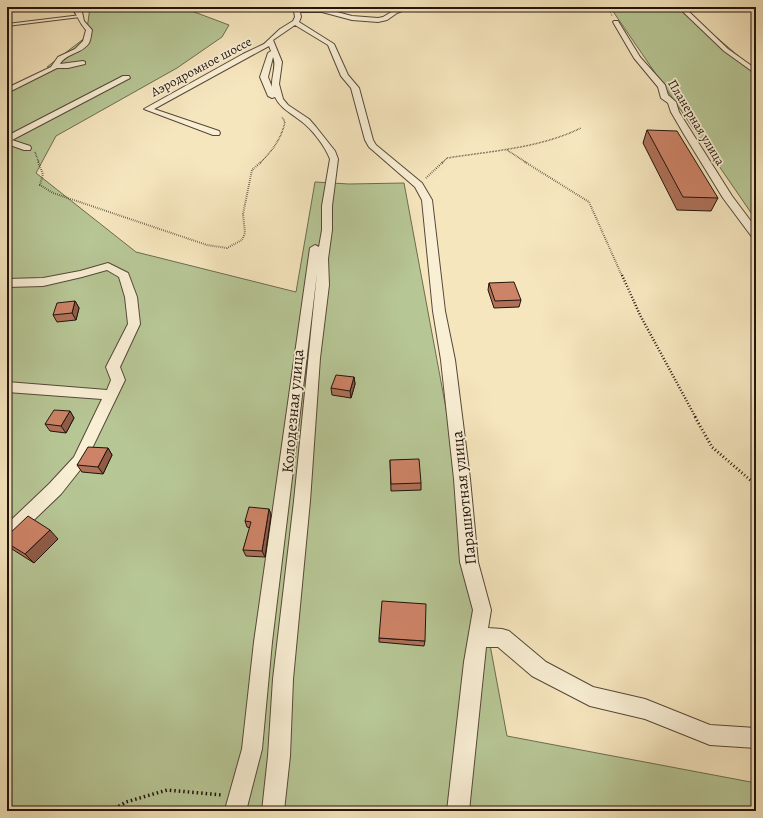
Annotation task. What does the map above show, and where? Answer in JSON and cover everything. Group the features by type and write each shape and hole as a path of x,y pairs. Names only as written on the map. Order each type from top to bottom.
{"street":[{"path":"56,66 60,58 77,50 86,42 89,30 81,21 79,12 74,7"},
{"path":"289,7 297,10 322,10 352,18 378,20 385,19 395,12 409,7"},
{"path":"313,10 321,7"},
{"path":"681,7 726,50 756,72"},
{"path":"297,10 298,17 296,22 300,26 331,44 345,76 355,88 369,140 373,147 418,185"},
{"name":"Аэродромное шоссе","path":"216,133 148,109 268,42 296,22"},
{"name":"Планерная улица","path":"616,22 637,58 662,87 664,96 672,102 675,112 689,136 728,198 756,235"},
{"name":"Аэродромное шоссе","path":"268,42 271,52 264,76 277,107"},
{"name":"Колодезная улица","path":"268,42 279,62 275,82 282,104 306,121 332,153 334,159 327,206 327,230 323,259 323,285 314,358 302,501 283,679 279,756 273,811"},
{"path":"7,91 56,66 68,66 83,63"},
{"path":"7,140 126,78"},
{"name":"Колодезная улица","path":"237,806 252,749 263,642 288,451 306,329 326,159 308,132 294,118 277,107"},
{"path":"7,140 28,148"},
{"name":"Парашютная улица","path":"418,185 427,200 439,311 448,360 462,479 469,562 482,610 458,811"},
{"path":"7,283 43,282 82,274 108,266 124,275 131,297 134,324 113,367 118,380 79,461 55,489 7,535"},
{"path":"7,387 111,395"},
{"path":"478,637 502,638 539,669 590,696 645,709 710,735 756,738"}],"lane":[{"path":"441,7 474,8"},
{"path":"7,25 80,16"}],"path":[{"path":"28,148 34,151 37,155 43,174 40,185 52,193 207,245 226,248 242,240 245,233 243,214 252,170 269,154 282,135 285,122 277,107"},
{"path":"418,185 447,158 507,150 563,137 581,128"},
{"path":"507,150 589,202 640,315 712,447 756,485"},
{"path":"111,811 126,802 168,790 229,795 237,806"}],"green space":[{"path":"90,7 181,7 229,25 222,37 177,68 56,136 36,173 136,252 296,292 315,182 349,184 404,183 507,736 756,783 756,811 7,811 7,89 54,68 47,67 86,37"},
{"path":"610,7 681,7 756,71 756,220"}],"building":[{"path":"647,130 677,131 718,198 683,197"},
{"path":"514,282 521,300 495,301 489,283"},
{"path":"75,301 72,313 53,315 57,303"},
{"path":"336,375 354,377 350,391 331,388"},
{"path":"54,410 70,411 61,426 45,424"},
{"path":"88,447 108,448 98,467 77,465"},
{"path":"419,459 421,483 391,484 390,460"},
{"path":"249,507 269,509 262,551 243,550 251,522 245,521"},
{"path":"28,516 50,530 25,554 7,543 7,536"},
{"path":"382,601 426,604 425,641 379,638"}]}
